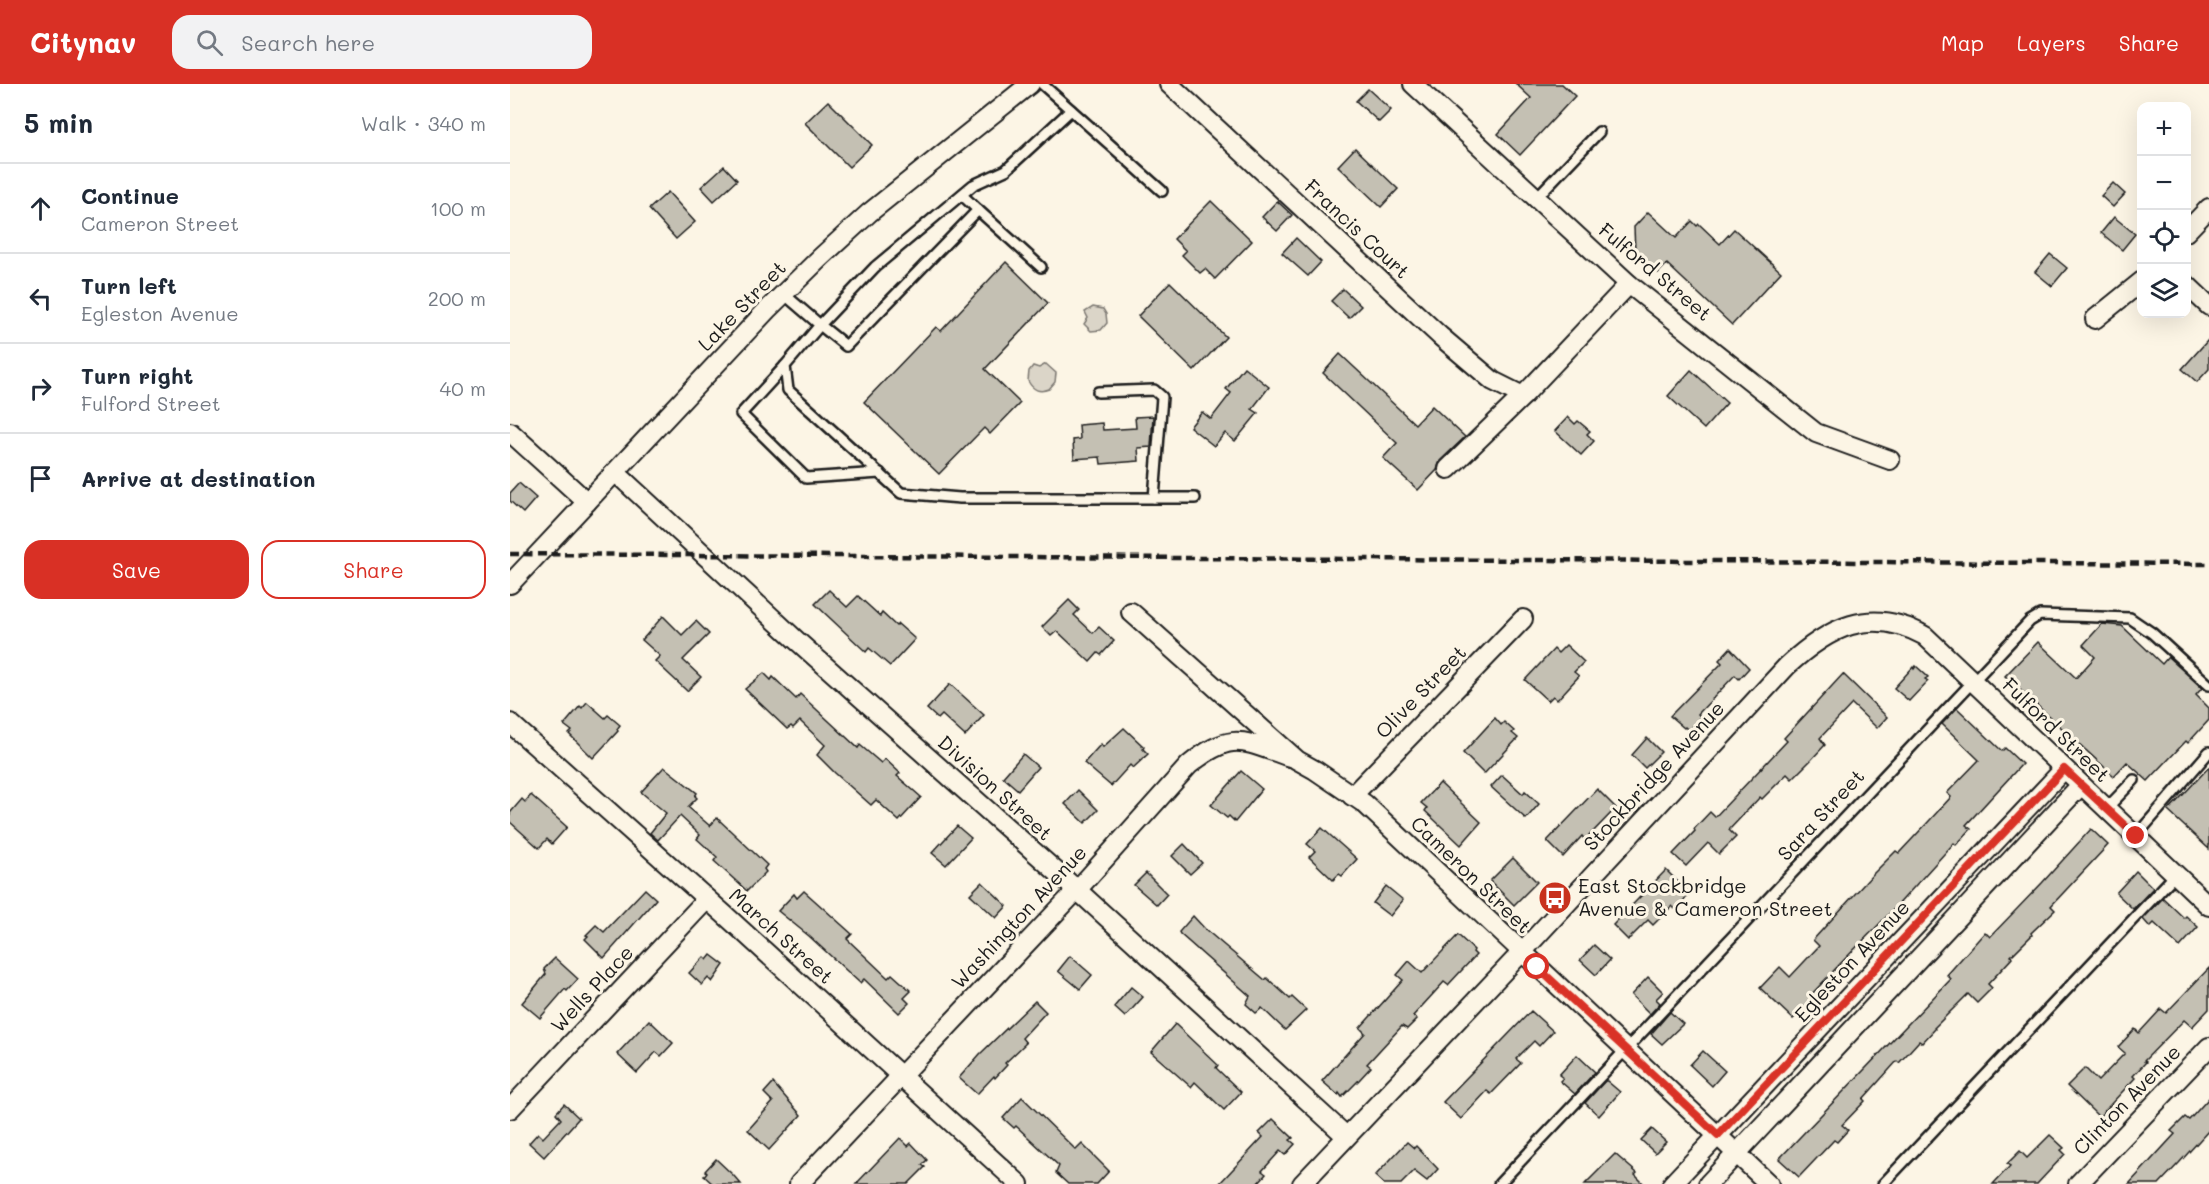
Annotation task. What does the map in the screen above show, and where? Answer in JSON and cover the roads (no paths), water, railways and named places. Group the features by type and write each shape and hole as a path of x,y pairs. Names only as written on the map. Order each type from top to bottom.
{"street":[{"name":"Lake Street","path":"510,584 767,310 820,258 869,213 1030,84"},
{"name":"Francis Court","path":"1169,84 1440,336 1493,381 1523,396"},
{"name":"Fulford Street","path":"1413,84 1629,284 1816,433 1890,460"},
{"path":"2191,228 2209,208"},
{"path":"1448,469 1523,396 1629,284"},
{"path":"2095,319 2137,284"},
{"path":"2191,288 2209,306"},
{"path":"510,432 587,502"},
{"name":"Division Street","path":"615,472 795,639 1077,890 1347,1136"},
{"name":"Cameron Street","path":"1131,612 1297,760 1365,804 1769,1184"},
{"name":"Olive Street","path":"1352,796 1523,619"},
{"name":"Fulford Street","path":"1854,624 1897,624 1910,627 1925,636 2209,906"},
{"name":"Stockbridge Avenue","path":"1302,1184 1521,953 1786,666 1821,637 1837,628 1854,624"},
{"name":"March Street","path":"510,723 1019,1184"},
{"name":"Washington Avenue","path":"799,1184 1077,890 1190,765 1208,750 1222,744 1244,742 1297,760"},
{"name":"Egleston Avenue","path":"1672,1184 2064,769"},
{"path":"1708,1184 2081,785"},
{"name":"Wells Place","path":"510,1110 707,899"},
{"path":"1892,951 1909,968"},
{"name":"Clinton Avenue","path":"2078,1184 2209,1047"}],"lane":[{"path":"1042,84 1161,191"},
{"path":"880,473 806,478 741,414 875,267 973,185 1006,170 1071,110"},
{"path":"1536,198 1599,132"},
{"path":"962,195 1041,267"},
{"path":"784,294 846,346 978,210"},
{"path":"785,366 788,390 901,493 942,498 1195,498"},
{"path":"1098,392 1154,390 1162,398 1154,498"},
{"name":"Sara Street","path":"1499,1184 2030,621 2040,615 2130,618 2152,633 2209,685"},
{"path":"2136,836 2209,752"},
{"path":"2106,809 2133,780"},
{"path":"1883,1184 2175,875"}],"railway":[{"path":"510,554 2209,564"}],"place":[{"name":"East Stockbridge Avenue & Cameron Street","path":"1555,898"}]}
